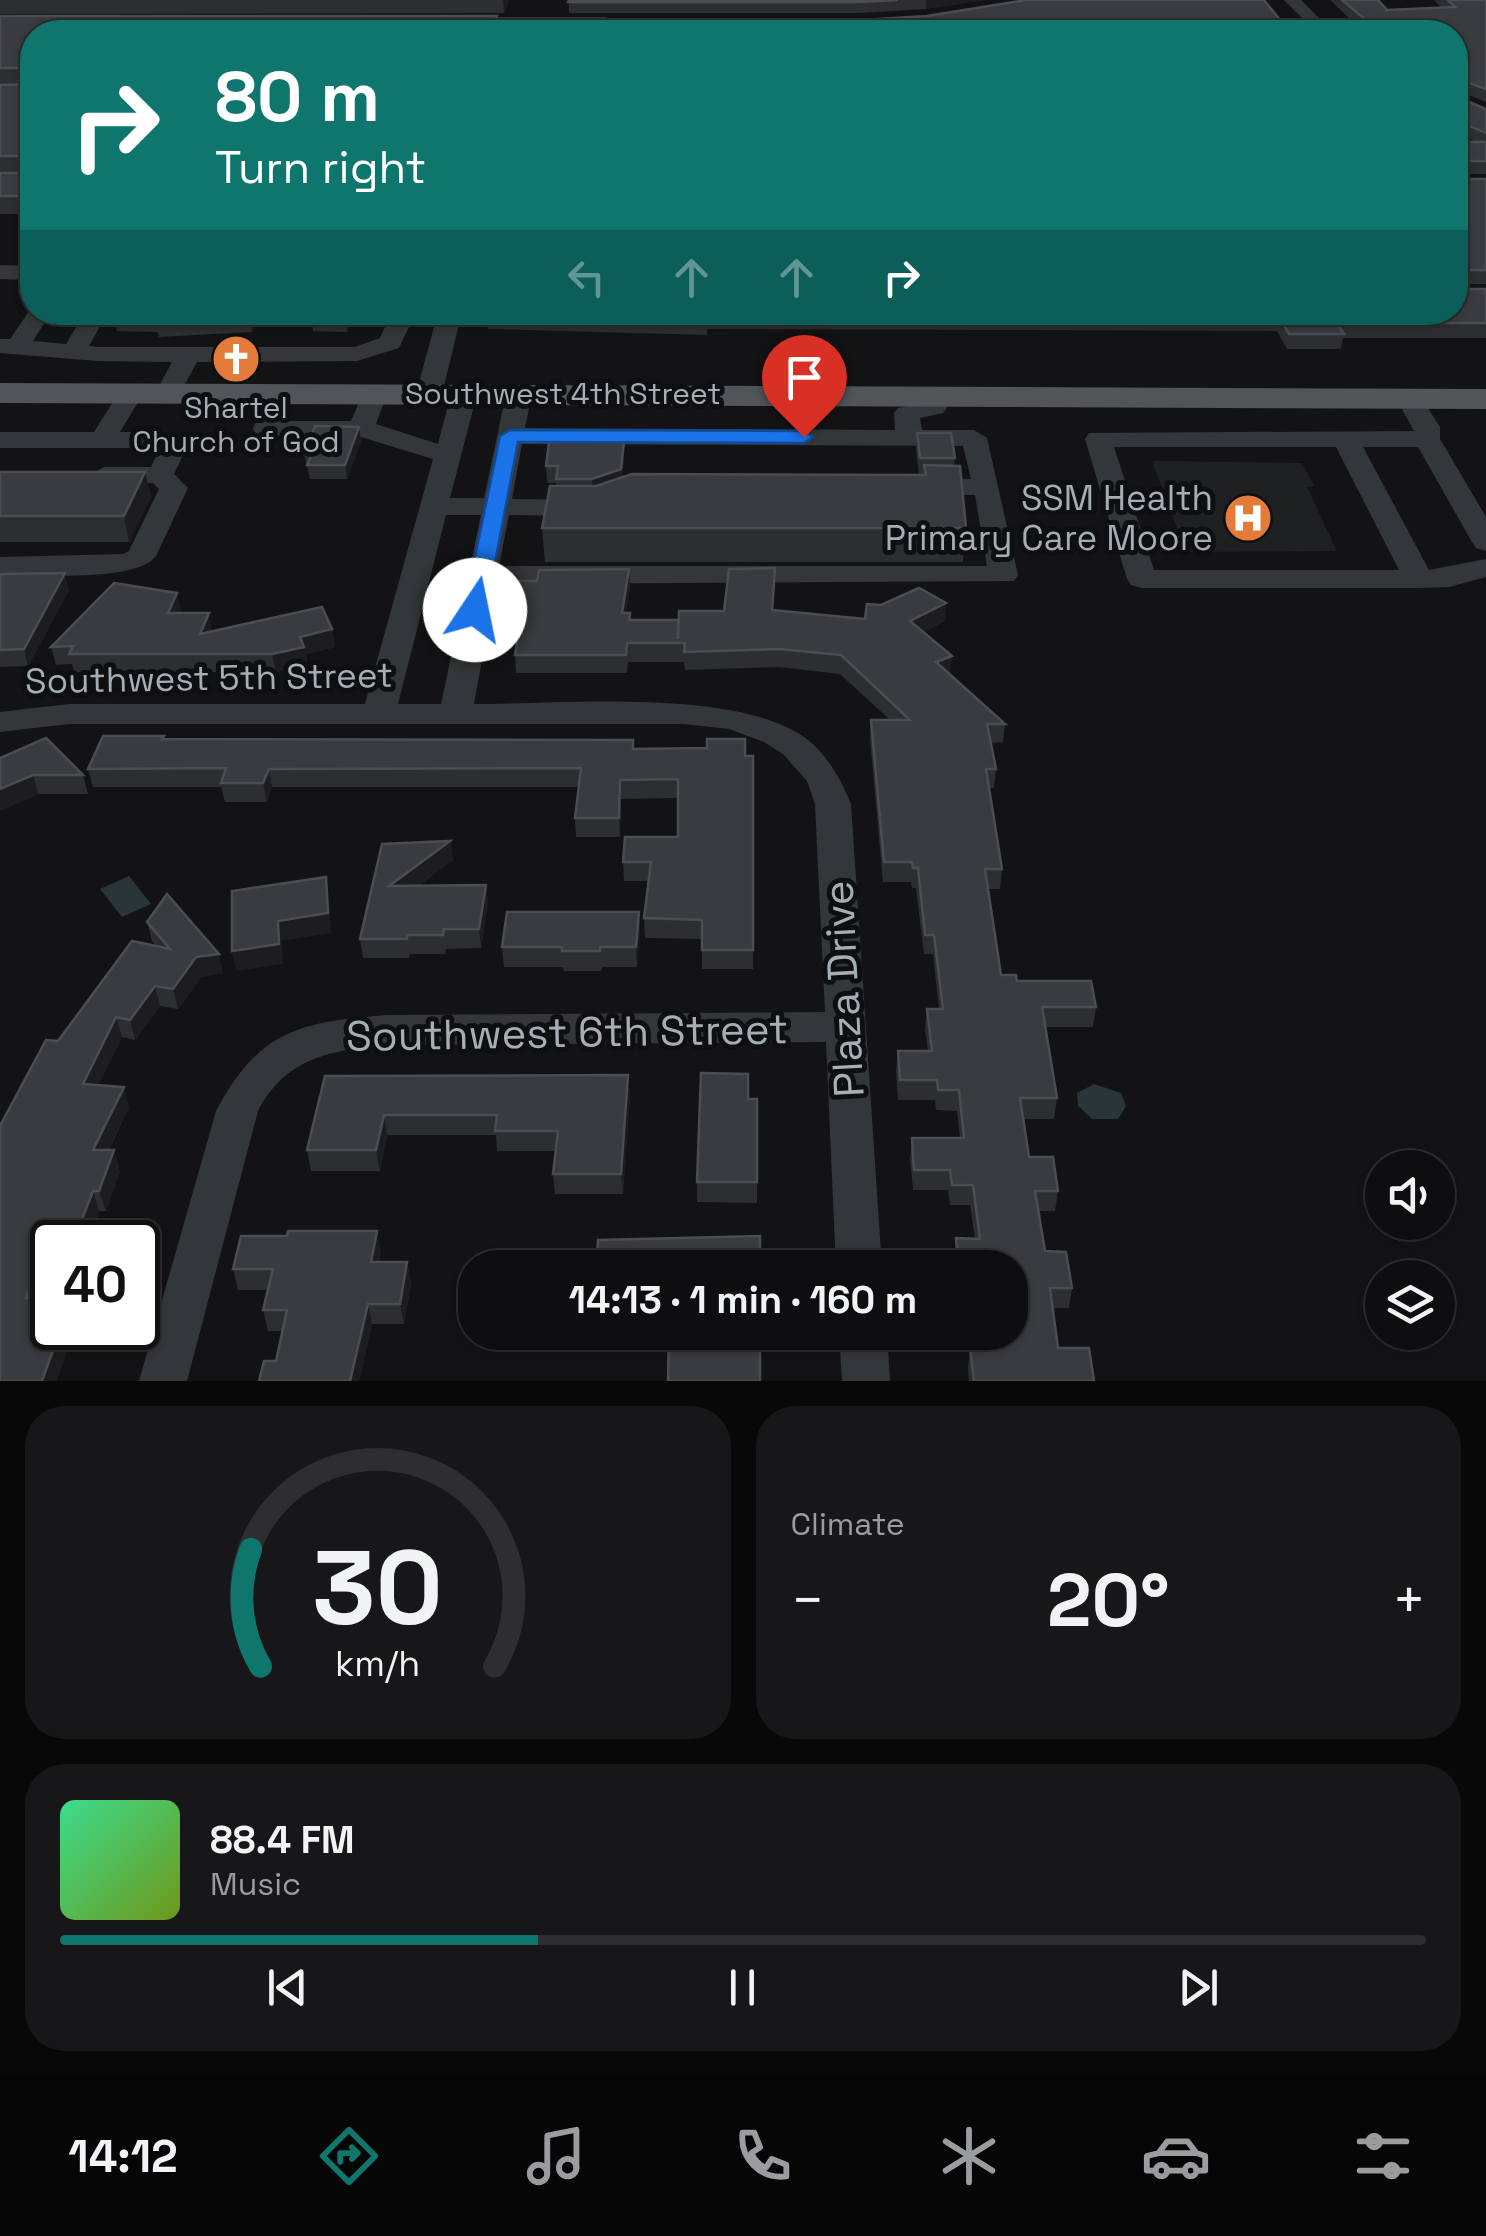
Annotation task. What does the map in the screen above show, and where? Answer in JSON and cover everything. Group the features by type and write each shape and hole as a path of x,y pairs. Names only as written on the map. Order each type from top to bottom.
{"main road":[{"name":"Southwest 4th Street","path":"0,394 775,395 934,402 1486,399"}],"street":[{"path":"1292,0 1313,20"},
{"path":"9,346 28,325"},
{"path":"76,350 90,325"},
{"path":"9,346 96,354 358,354 390,343 398,325"},
{"path":"429,394 447,325"},
{"path":"168,394 188,356"},
{"path":"102,440 130,394"},
{"path":"280,394 266,429 361,429 381,432 422,451 449,452"},
{"path":"361,429 374,394"},
{"path":"379,715 464,394"},
{"path":"456,714 519,394"},
{"path":"562,436 568,394"},
{"path":"649,395 649,436"},
{"path":"713,437 715,395"},
{"path":"774,437 775,395"},
{"path":"832,396 834,437"},
{"path":"1409,398 1427,427 1427,439 1486,542"},
{"path":"909,438 907,413 934,402 959,412 965,438"},
{"path":"482,575 1003,576 974,438 510,436"},
{"path":"1427,439 1098,439 1142,580 1419,580 1450,578 1486,568"},
{"path":"1345,439 1419,580"},
{"path":"0,440 170,442 174,447 160,475"},
{"path":"0,566 129,563 141,556 174,488 160,475 71,475"},
{"path":"890,486 986,488"},
{"path":"435,506 598,508 613,502"},
{"name":"Southwest 5th Street","path":"0,722 69,714 707,715 777,734"},
{"name":"Plaza Drive","path":"777,734 812,761 827,781 833,804 858,1250"},
{"name":"Southwest 6th Street","path":"164,1381 237,1110 254,1079 271,1060 291,1048 317,1038 387,1030 846,1027"},
{"path":"864,1350 866,1381"}],"shaded area":[{"name":"SSM Health Primary Care Moore","path":"1152,461 1302,463 1314,486 1307,487 1337,551 1186,552"},
{"path":"129,876 151,904 122,917 100,889"},
{"path":"1094,1084 1121,1093 1126,1106 1118,1119 1092,1119 1078,1106 1077,1093"}],"building":[{"path":"569,0 898,0 568,2"},
{"path":"1026,0 1264,0 1280,20 861,20 927,16"},
{"path":"1342,0 1378,0 1387,10 1455,7 1448,0 1486,0 1486,89 1468,82 1468,20 1366,20"},
{"path":"0,16 497,16 495,20 20,20 20,68 0,68"},
{"path":"20,84 20,156 0,156 0,85"},
{"path":"1468,101 1486,109 1486,133 1468,125"},
{"path":"1468,142 1486,142 1486,161 1468,161"},
{"path":"0,173 20,173 20,196 0,196"},
{"path":"1468,179 1486,179 1486,270 1468,270"},
{"path":"1468,289 1486,289 1486,323 1468,323"},
{"path":"1284,325 1338,325 1344,334 1289,334"},
{"path":"315,426 359,427 345,465 307,465 312,454 304,454"},
{"path":"917,433 951,433 955,458 920,458"},
{"path":"557,438 618,438 618,442 624,442 621,469 592,479 556,479 558,466 546,466 549,442 557,442"},
{"path":"924,465 960,466 966,528 542,528 550,486 596,486 632,474 926,475"},
{"path":"0,472 145,472 124,516 0,516"},
{"path":"775,568 772,610 865,619 867,604 881,605 919,588 946,603 910,621 952,656 936,662 1005,724 987,724 996,769 986,769 1002,869 985,869 1001,975 1016,975 1017,981 1091,981 1096,1007 1042,1007 1057,1098 1020,1098 1029,1157 1053,1157 1058,1191 1035,1191 1045,1251 1066,1252 1072,1288 1050,1288 1058,1348 1089,1348 1094,1381 974,1381 970,1350 1028,1350 1028,1250 957,1250 956,1238 980,1239 973,1185 952,1185 950,1170 914,1170 912,1138 964,1138 959,1090 938,1090 937,1080 900,1080 898,1051 932,1051 927,1009 943,1009 934,935 925,935 918,868 913,868 912,862 884,862 871,720 910,720 841,655 779,649 684,652 685,643 627,643 626,655 515,655 523,605 515,605 519,581 537,581 539,570 629,569 622,613 630,613 629,620 678,620 678,639 679,611 724,611 729,569"},
{"path":"65,573 24,649 0,650 0,574"},
{"path":"114,583 177,593 168,613 209,613 200,634 322,607 332,629 300,637 304,647 272,654 69,654 73,646 51,647"},
{"path":"103,736 633,740 633,749 707,748 707,739 745,739 745,756 753,756 753,950 702,950 702,920 644,918 651,862 623,862 625,837 678,837 678,779 620,780 619,818 575,818 581,768 269,769 263,783 221,783 226,768 88,769"},
{"path":"46,738 83,775 33,775 0,789 0,758"},
{"path":"450,841 389,886 486,885 479,929 444,929 443,935 407,935 407,939 360,939 382,844"},
{"path":"326,877 328,913 278,921 279,944 232,951 232,891"},
{"path":"167,894 219,954 196,957 173,989 155,986 130,1020 116,1017 83,1084 124,1087 93,1150 114,1150 99,1191 93,1191 82,1220 30,1220 30,1288 26,1298 30,1298 30,1350 53,1350 42,1381 0,1381 0,1126 46,1040 58,1041 132,941 170,949 147,922"},
{"path":"507,912 639,912 636,947 562,951 562,947 502,947"},
{"path":"701,1073 748,1074 748,1099 757,1099 757,1182 697,1182"},
{"path":"628,1075 621,1174 553,1174 558,1131 495,1131 497,1115 384,1115 376,1150 307,1150 325,1076"},
{"path":"288,1231 377,1231 371,1262 407,1262 400,1304 368,1304 350,1381 259,1381 264,1361 276,1361 287,1310 263,1310 273,1269 233,1269 241,1236 287,1236"},
{"path":"760,1236 760,1250 597,1250 598,1240"},
{"path":"669,1350 760,1350 760,1381 668,1381"}],"place":[{"name":"Shartel Church of God","path":"236,359"},
{"name":"SSM Health Primary Care Moore","path":"1248,518"}],"route":[{"path":"475,610 510,436 804,437"}]}
